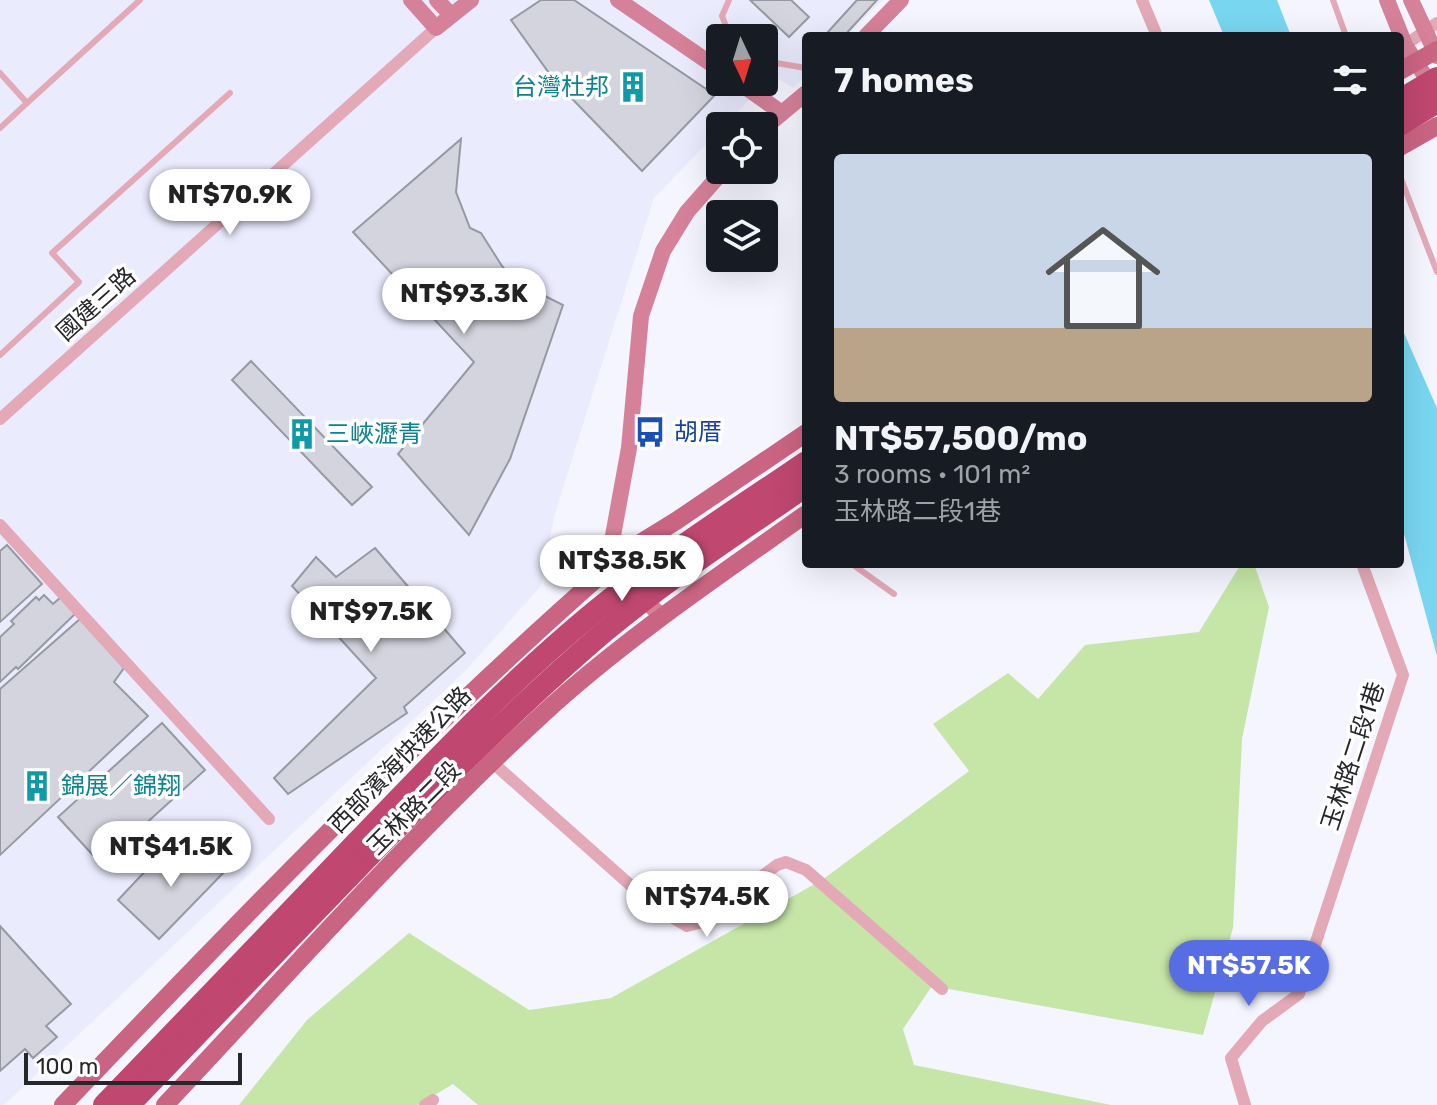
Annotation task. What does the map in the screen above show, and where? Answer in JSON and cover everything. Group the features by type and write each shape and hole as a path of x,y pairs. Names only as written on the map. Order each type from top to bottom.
{"highway":[{"path":"1404,98 1437,78"},
{"path":"1404,123 1437,102"},
{"name":"西部濱海快速公路","path":"129,1105 364,848 493,701 594,612 802,465"},
{"name":"西部濱海快速公路","path":"104,1105 364,848 606,630 802,489"}],"main road":[{"path":"1404,69 1437,50"},
{"path":"1404,145 1437,126"},
{"name":"玉林路二段","path":"63,1105 261,900 530,637 604,572 608,563 802,435"},
{"name":"玉林路二段","path":"165,1105 407,848 546,711 662,617 773,538 802,523"}],"street":[{"path":"411,0 436,28 471,0"},
{"path":"437,0 451,15"},
{"path":"618,0 706,60"},
{"path":"870,32 901,0"},
{"path":"1142,0 1155,32"},
{"path":"1387,0 1400,32"},
{"path":"1411,0 1430,27 1437,56"},
{"path":"1430,27 1405,45 1437,96"},
{"name":"國建三路","path":"0,419 436,28"},
{"path":"758,96 782,113"},
{"path":"778,116 802,96"},
{"path":"662,617 643,588 608,563 629,448 641,316 663,251 687,212 712,184"},
{"path":"0,525 269,819"},
{"name":"玉林路二段1巷","path":"1245,1105 1231,1058 1262,1021 1299,994 1403,675 1363,568"},
{"path":"493,763 655,907 687,926 699,923 777,865 786,862 806,870 942,989"}],"lane":[{"path":"0,128 140,0"},
{"path":"725,24 722,16 729,0"},
{"path":"1333,0 1345,32"},
{"path":"778,63 802,67"},
{"path":"0,73 27,103"},
{"path":"0,355 79,282 52,253 230,93"},
{"path":"1404,186 1437,272"},
{"path":"753,510 773,538"},
{"path":"659,577 716,537"},
{"path":"858,568 894,594"}],"shaded area":[{"path":"0,0 883,0 850,32 802,32 802,79 793,88 778,78 778,24 706,24 706,96 753,96 737,112 706,112 706,144 654,198 554,517 541,586 466,670 4,1105 0,1105"}],"green space":[{"path":"1239,568 1255,568 1269,607 1242,739 1233,928 1203,1035 932,986 903,1029 914,1065 1111,1105 478,1105 453,1084 418,1105 239,1105 307,1020 409,933 529,1010 611,998 822,880 969,771 933,724 1008,673 1038,699 1085,645 1199,632"}],"water":[{"path":"1209,0 1277,0 1289,32 1222,32"},
{"path":"1404,333 1437,408 1437,656 1404,534"}],"building":[{"name":"台灣杜邦","path":"541,0 574,0 706,89 706,96 714,96 642,171 554,80 511,20"},
{"path":"750,0 791,0 809,17 789,37"},
{"path":"857,0 877,0 848,32 828,32"},
{"path":"461,139 456,192 470,228 481,233 515,281 563,305 510,459 469,535 398,454 474,362 353,232"},
{"name":"三峽瀝青","path":"251,361 372,487 352,505 232,380"},
{"path":"7,545 42,584 0,622 0,551"},
{"path":"375,548 465,653 404,707 407,713 288,794 274,778 376,678 292,586 316,557 336,577"},
{"path":"44,595 53,604 61,597 76,613 18,669 16,667 0,682 0,637 14,624 11,621 36,597 39,600"},
{"name":"錦展／錦翔","path":"80,619 124,668 114,682 148,716 0,855 0,689"},
{"path":"162,723 205,770 101,864 58,817"},
{"path":"168,847 189,867 208,847 229,867 159,939 118,900"},
{"path":"0,926 71,1004 46,1026 57,1037 33,1058 25,1049 0,1071"}],"place":[{"name":"台灣杜邦","path":"633,87"},
{"name":"胡厝","path":"650,432"},
{"name":"三峽瀝青","path":"302,434"},
{"name":"錦展／錦翔","path":"37,786"}]}
